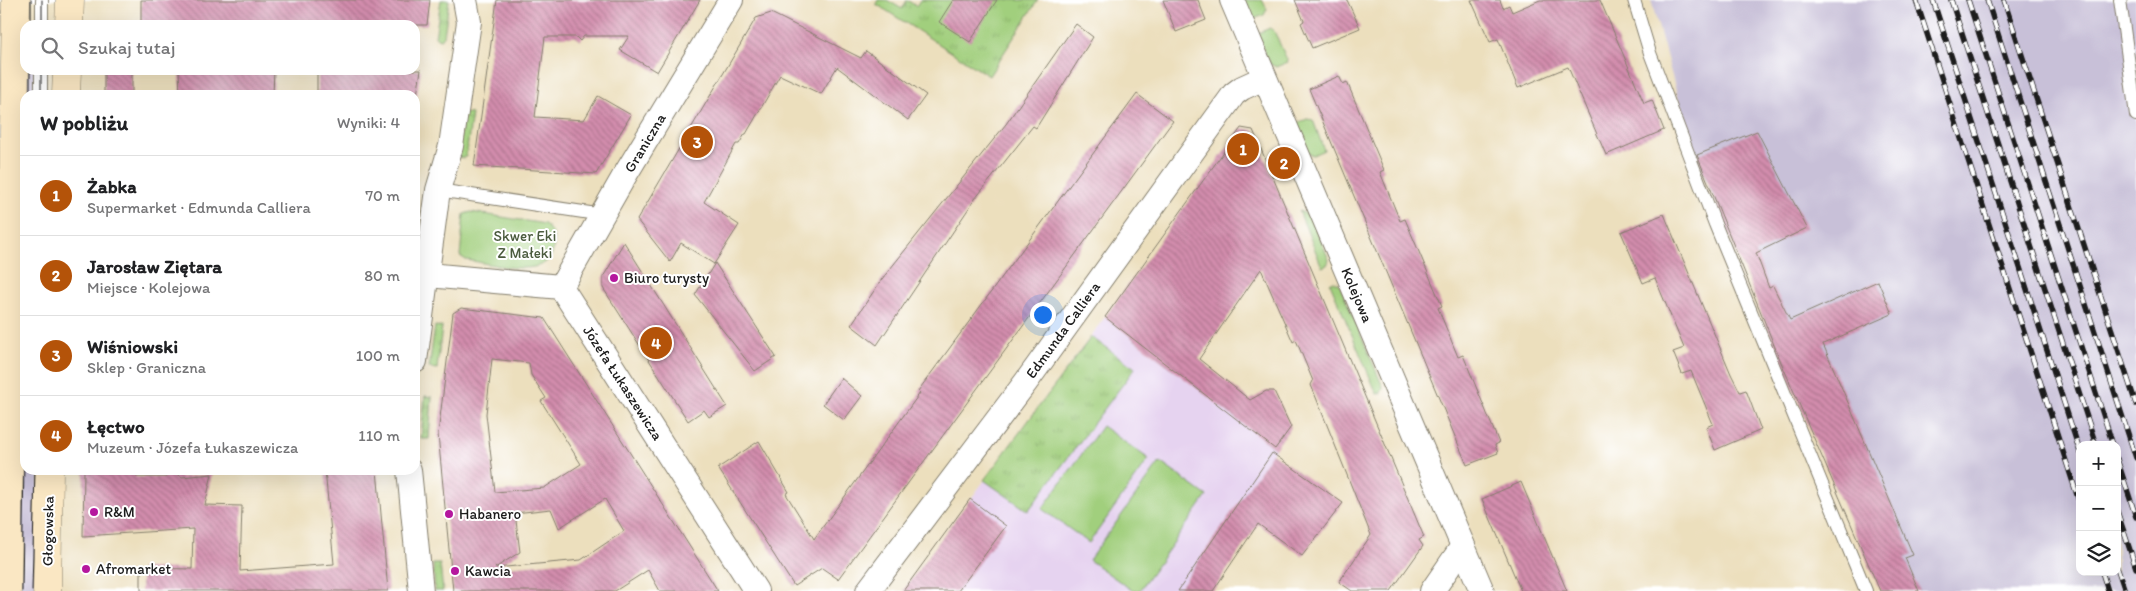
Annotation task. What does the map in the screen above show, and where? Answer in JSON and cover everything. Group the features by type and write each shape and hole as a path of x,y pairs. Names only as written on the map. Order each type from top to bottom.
{"street":[{"path":"7,591 5,471 16,0"},
{"path":"69,20 70,0"},
{"path":"420,327 438,190 451,146 454,127 468,22 465,0"},
{"name":"Graniczna","path":"562,287 603,214 731,0"},
{"name":"Kolejowa","path":"1232,0 1482,591"},
{"path":"66,90 67,75"},
{"name":"Edmunda Calliera","path":"868,591 1026,382 1234,94 1242,88 1264,78"},
{"path":"428,275 562,287"},
{"name":"Józefa Łukaszewicza","path":"562,287 756,591"},
{"name":"Głogowska","path":"47,591 49,475"},
{"path":"410,475 421,591"},
{"path":"1432,591 1463,546"}],"lane":[{"path":"42,0 42,20"},
{"path":"1634,0 1650,53 1715,224 1866,591"},
{"path":"2120,0 2136,115"},
{"path":"41,75 41,90"},
{"path":"438,190 603,214"}],"shaded area":[{"path":"1651,0 2136,0 2136,591 1881,591 1691,145"},
{"path":"26,75 46,75 45,90 26,90"},
{"path":"1105,317 1275,449 1178,591 903,591"},
{"path":"20,417 20,475 39,475 37,591 17,591"}],"green space":[{"path":"441,0 449,0 444,36 440,39 435,37"},
{"path":"878,0 887,0 902,9 907,0 916,6 920,0 1038,0 989,76 876,4"},
{"path":"1243,0 1262,0 1267,9 1264,15 1251,20"},
{"path":"1270,28 1274,31 1288,62 1276,67 1270,64 1256,34"},
{"path":"463,113 472,114 466,156 464,158 458,157"},
{"path":"1307,119 1313,120 1324,150 1313,155 1307,153 1295,124"},
{"path":"1299,211 1311,216 1329,260 1327,265 1322,267"},
{"name":"Skwer Eki Z Małeki","path":"471,212 545,224 553,234 553,250 547,261 537,266 524,268 466,260 460,256 464,214"},
{"path":"1333,281 1339,284 1383,387 1381,393 1377,394 1330,283"},
{"path":"435,326 442,327 437,369 429,368"},
{"path":"1091,337 1135,368 1028,511 984,480"},
{"path":"425,396 432,397 429,439 421,439"},
{"path":"1102,426 1149,459 1089,543 1042,509"},
{"path":"1160,462 1207,496 1139,591 1133,591 1089,560"},
{"path":"433,564 440,564 443,591 435,591"}],"building":[{"path":"141,0 430,0 427,25 420,25 420,20 141,20"},
{"path":"497,0 700,0 657,72 620,50 629,36 584,36 580,41 576,37 545,37 535,117 584,120 598,96 631,115 596,174 474,166"},
{"path":"953,0 997,0 970,42 939,22"},
{"path":"1163,0 1198,0 1206,20 1176,32"},
{"path":"1295,0 1347,0 1360,28 1312,48 1301,23 1304,21"},
{"path":"1471,0 1500,0 1503,8 1509,5 1512,12 1540,0 1600,0 1644,103 1652,100 1664,130 1606,155 1568,67 1518,88 1498,39 1490,42"},
{"path":"771,13 861,58 866,51 926,95 908,120 837,67 821,94 780,75 746,134 739,144 736,144 704,202 739,225 714,264 681,243 670,262 637,220 756,18"},
{"path":"1076,24 1093,37 1036,128 1033,126 975,199 877,345 851,325 882,279 1006,124"},
{"path":"421,70 418,90 317,90 317,75 420,75"},
{"path":"104,75 132,75 132,90 104,90"},
{"path":"179,75 274,75 273,90 180,90"},
{"path":"1339,76 1343,84 1347,82 1384,170 1380,172 1400,221 1405,219 1442,306 1438,308 1458,357 1463,355 1499,443 1495,445 1498,453 1467,465 1309,89"},
{"path":"1137,94 1173,121 838,579 822,568 794,586 718,468 759,441 789,492 786,494 814,539 920,393 918,391"},
{"path":"1241,128 1253,130 1424,537 1419,540 1423,546 1391,591 1352,591 1339,582 1371,535 1311,385 1313,381 1296,340 1293,342 1261,269 1199,359 1250,400 1266,391 1274,391 1291,427 1275,449 1105,317"},
{"path":"1757,131 1807,228 1756,253 1769,288 1773,286 1790,320 1878,281 1892,314 1823,344 1913,555 1905,558 1919,591 1880,591 1781,362 1697,155"},
{"path":"1664,214 1731,374 1740,392 1746,390 1761,430 1715,450 1706,427 1713,424 1691,371 1682,374 1673,352 1684,348 1655,278 1643,283 1621,232"},
{"path":"624,242 727,406 709,417 704,410 688,421 603,288 603,277"},
{"path":"715,263 776,357 755,371 695,295"},
{"path":"461,308 544,318 718,591 660,591 648,570 615,591 453,591 438,434 453,313","holes":["492,359 529,363 531,375 546,398 541,401 581,464 544,488 495,492 486,414","605,499 624,531 581,560 495,568 520,552 515,513 551,509 559,528"]},
{"path":"841,378 862,396 844,420 823,404"},
{"path":"1272,453 1343,503 1302,556 1258,524 1213,591 1178,591"},
{"path":"84,475 166,477 168,475 179,475 182,477 212,475 205,505 242,506 240,571 334,564 325,475 377,475 388,591 141,591 141,568 192,569 193,529 83,536"},
{"path":"1521,482 1567,591 1521,591 1482,499"},
{"path":"970,499 1006,526 958,591 903,591"}],"tram line":[{"path":"31,0 31,20"},
{"path":"42,0 42,20"},
{"path":"30,75 30,90"},
{"path":"41,75 41,90"},
{"path":"22,591 24,475"},
{"path":"32,591 35,475"}],"railway":[{"path":"1916,0 2076,492"},
{"path":"1933,0 2076,441"},
{"path":"1951,0 2095,441"},
{"path":"1968,0 2112,441"},
{"path":"1987,0 2136,458"},
{"path":"2004,0 2136,404"},
{"path":"2121,471 2136,517"},
{"path":"2121,523 2136,568"},
{"path":"2103,576 2108,591"},
{"path":"2120,576 2125,591"}],"place":[{"name":"Wiśniowski","path":"697,142"},
{"name":"Żabka","path":"1243,149"},
{"name":"Jarosław Ziętara","path":"1284,163"},
{"name":"Biuro turysty","path":"614,278"},
{"name":"Łęctwo","path":"656,343"},
{"name":"R&M","path":"94,512"},
{"name":"Habanero","path":"449,514"},
{"name":"Afromarket","path":"86,569"},
{"name":"Kawcia","path":"455,571"}]}
